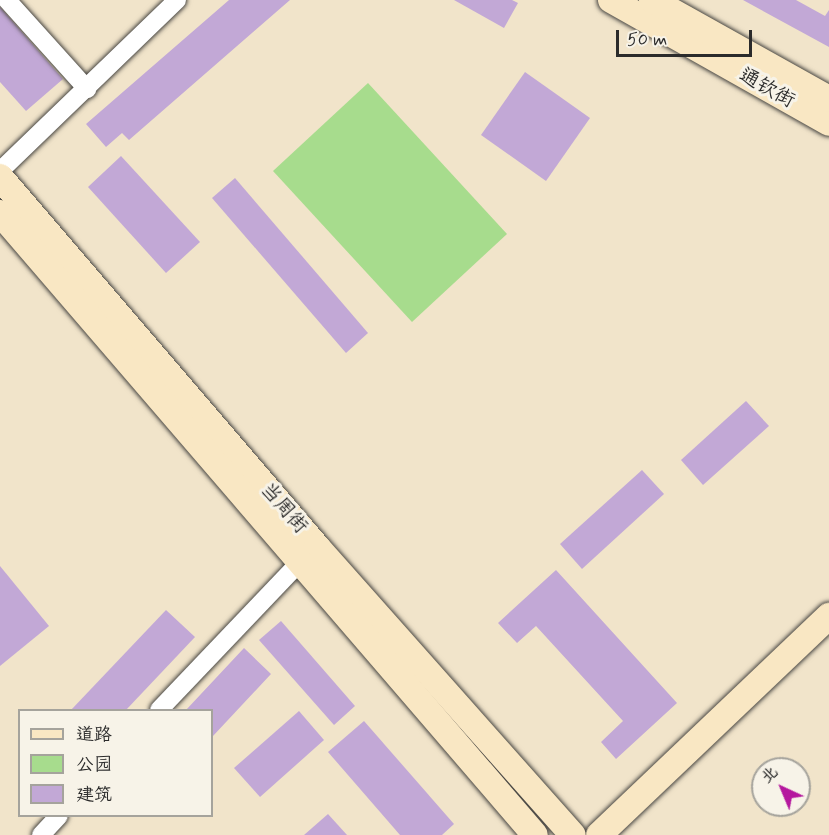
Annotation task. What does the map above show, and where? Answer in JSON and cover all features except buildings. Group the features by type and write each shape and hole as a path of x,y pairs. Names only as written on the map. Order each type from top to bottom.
{"main road":[{"name":"通钦街","path":"611,0 829,123"},
{"path":"652,0 829,99"},
{"name":"当周街","path":"0,177 317,547 573,835"},
{"name":"当周街","path":"0,213 535,835"},
{"path":"599,835 829,616"}],"street":[{"path":"8,0 87,89"},
{"path":"0,171 177,0"},
{"path":"161,709 299,562"},
{"path":"41,835 58,817"}],"green space":[{"path":"368,83 507,234 412,322 273,171"}]}
